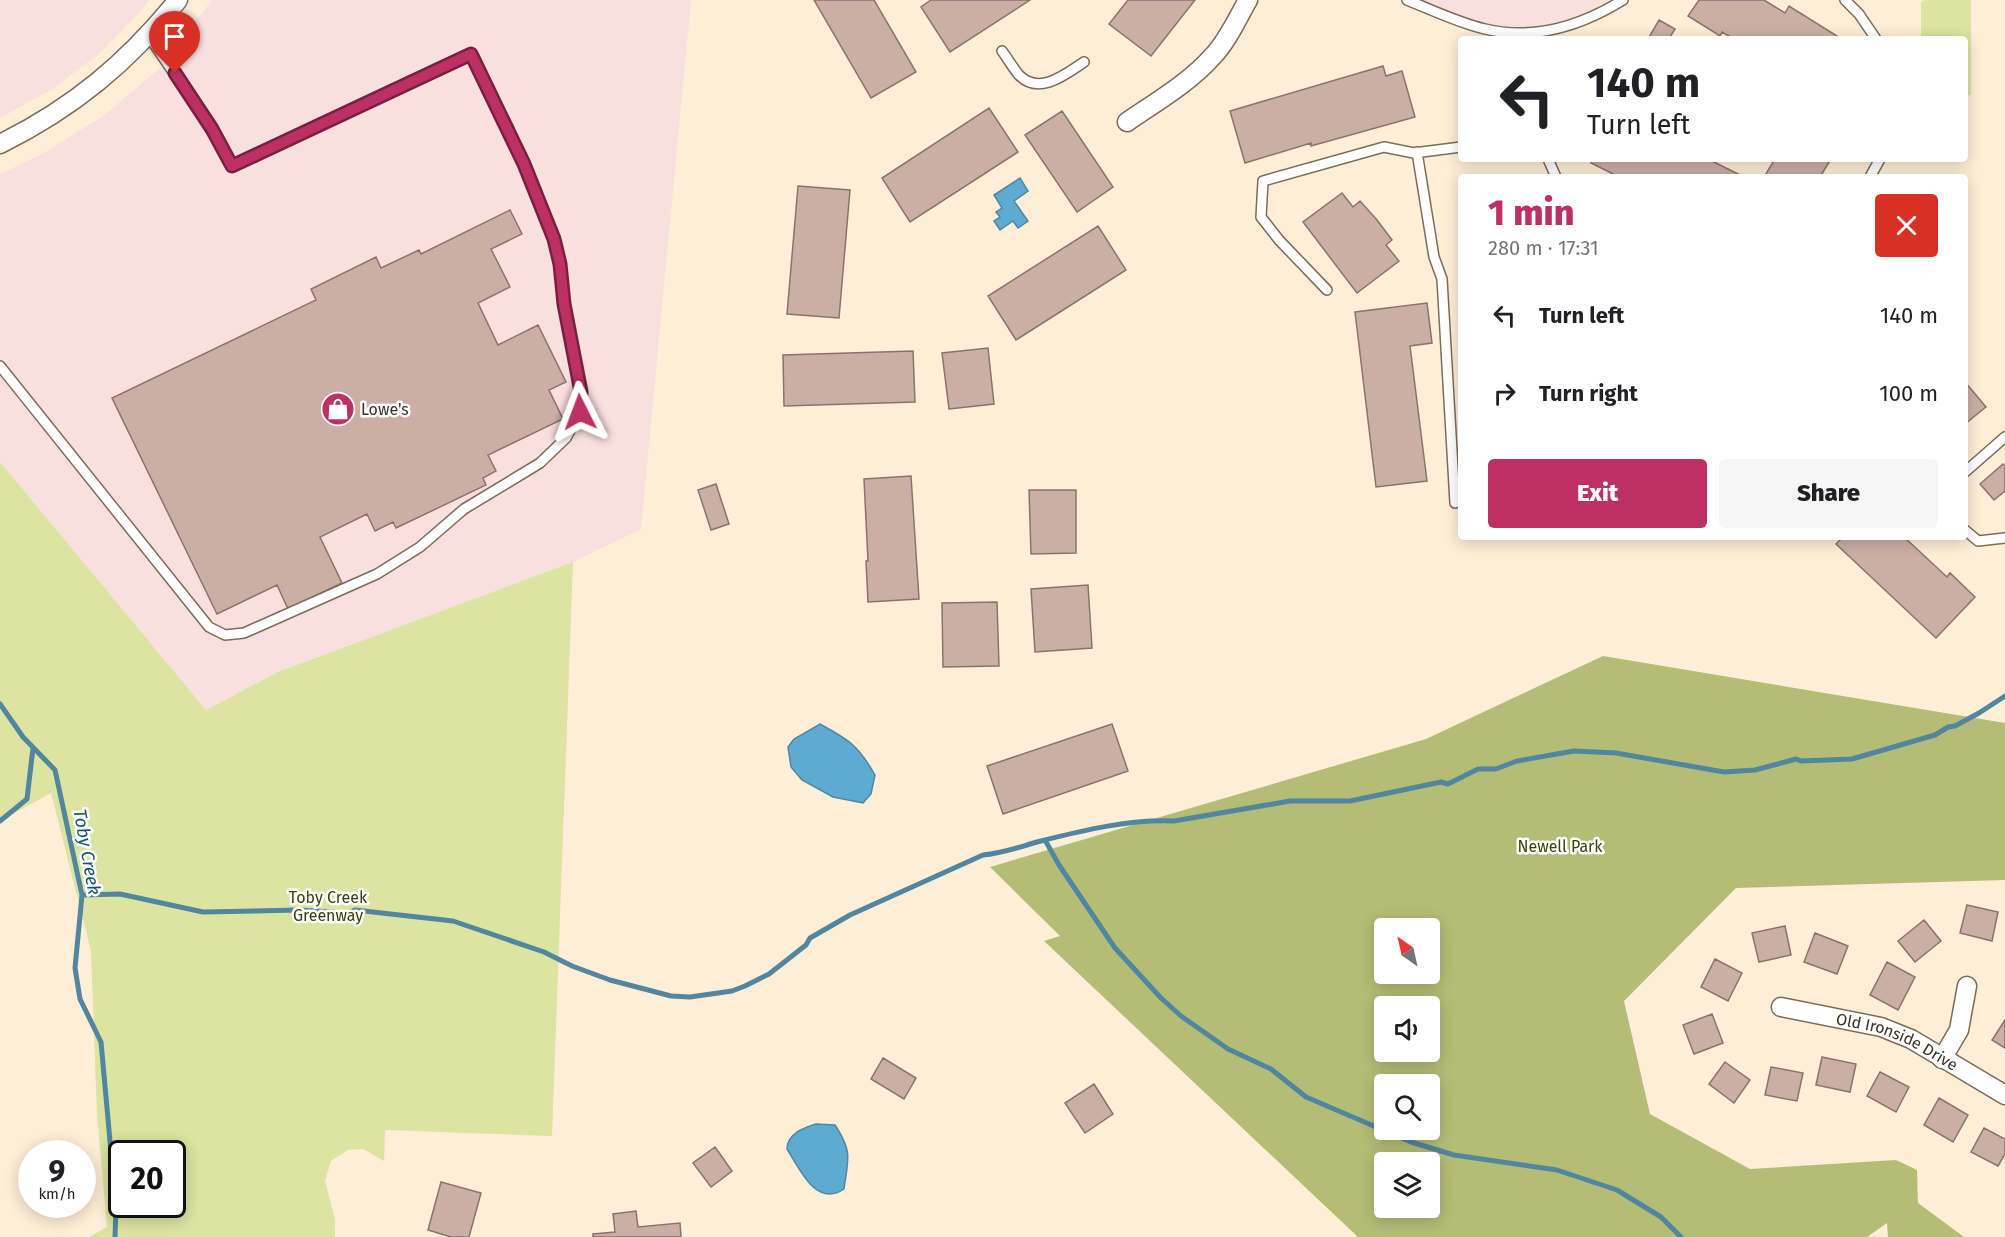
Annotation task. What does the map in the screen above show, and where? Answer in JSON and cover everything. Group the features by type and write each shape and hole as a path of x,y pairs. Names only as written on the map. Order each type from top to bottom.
{"street":[{"path":"0,144 42,121 88,91 131,53 178,0"},
{"path":"1127,122 1184,83 1213,57 1248,0"},
{"path":"1942,1059 1959,1030 1967,986"},
{"name":"Old Ironside Drive","path":"1781,1007 1881,1027 1911,1039 2005,1095"}],"lane":[{"path":"1407,0 1422,3 1485,29 1533,36 1588,19 1623,0"},
{"path":"1845,0 1859,14 1874,36"},
{"path":"0,366 194,610 209,627 225,635 238,635 258,629 377,574 401,560 420,547 458,513 540,463 566,438 580,412 581,392 554,239 524,164 471,54 232,166 212,129 148,35"},
{"path":"1002,51 1020,76 1031,83 1049,83 1084,62"},
{"path":"1328,290 1279,240 1261,217 1263,181 1383,147 1417,152 1458,147"},
{"path":"1417,152 1434,257 1442,279 1455,503"},
{"path":"1968,469 2005,437"},
{"path":"1968,533 1978,541 2005,538"}],"shaded area":[{"path":"0,0 149,0 100,53 51,90 0,118"},
{"path":"212,0 691,0 641,529 573,562 278,672 206,710 0,462 0,174 44,153 104,115 158,70"},
{"path":"1421,0 1609,0 1586,13 1552,24 1516,28 1463,20"}],"green space":[{"path":"1925,0 1971,0 1971,95 1968,96 1968,36 1921,36 1921,2"},
{"name":"Toby Creek Greenway","path":"0,462 206,710 278,672 573,562 552,1136 385,1130 384,1161 363,1149 348,1150 331,1161 325,1181 335,1219 335,1237 89,1237 107,1227 97,1115 91,951 51,793 0,821"},
{"name":"Newell Park","path":"1603,656 2005,723 2005,880 1736,888 1624,1001 1650,1114 1750,1169 1896,1160 1917,1170 1918,1203 1964,1237 1888,1237 1887,1223 1867,1237 1358,1237 1044,941 1060,936 990,867 1426,739"}],"water":[{"path":"1020,178 1028,191 1014,201 1028,221 1018,228 1013,221 1000,230 994,221 1000,217 996,212 1002,208 994,195"},
{"path":"820,724 852,744 875,775 871,794 863,803 833,797 802,780 791,767 788,747 794,739"},
{"path":"816,1124 835,1125 847,1149 848,1163 844,1189 834,1194 825,1194 810,1184 787,1149 793,1136"}],"building":[{"path":"814,0 874,0 916,72 871,98"},
{"path":"931,0 1030,0 950,52 921,7"},
{"path":"1128,0 1195,0 1151,56 1109,24"},
{"path":"1699,0 1764,0 1785,13 1789,6 1837,36 1729,36 1722,32 1720,36 1688,16"},
{"path":"1659,20 1675,29 1671,36 1650,36"},
{"path":"1383,66 1386,76 1402,71 1415,117 1311,146 1311,143 1245,163 1230,111"},
{"path":"989,108 1018,152 910,222 882,178"},
{"path":"1062,111 1113,187 1077,212 1025,135"},
{"path":"1714,162 1738,174 1613,174 1591,163"},
{"path":"1773,162 1829,162 1822,174 1766,174"},
{"path":"798,186 850,190 839,318 787,314"},
{"path":"1342,193 1353,207 1360,201 1377,220 1392,240 1386,245 1399,261 1357,293 1303,222"},
{"name":"Lowe's","path":"510,210 522,234 491,249 510,287 478,303 498,345 538,325 566,382 549,390 563,419 488,455 496,471 483,478 486,485 396,528 393,522 375,531 367,514 320,537 342,583 288,609 277,585 217,614 112,398 316,300 311,289 376,257 381,268 419,250 421,254"},
{"path":"1098,226 1126,270 1016,340 988,296"},
{"path":"1427,303 1432,343 1410,346 1427,481 1376,487 1355,312"},
{"path":"988,348 994,404 949,409 942,353"},
{"path":"913,351 915,402 784,406 783,355"},
{"path":"1968,386 1986,407 1968,422"},
{"path":"2003,464 2005,466 2005,491 1994,500 1980,484"},
{"path":"911,476 919,599 868,602 864,479"},
{"path":"716,484 729,524 711,530 698,490"},
{"path":"1029,490 1076,490 1076,553 1031,554"},
{"path":"1840,540 1907,540 1947,577 1950,573 1975,597 1936,638 1836,544"},
{"path":"1088,585 1092,648 1035,652 1031,589"},
{"path":"997,602 999,666 943,667 942,603"},
{"path":"1112,724 1128,771 1003,814 987,766"},
{"path":"1967,905 1998,912 1992,941 1960,933"},
{"path":"1924,920 1941,941 1915,962 1898,941"},
{"path":"1785,926 1791,955 1759,962 1752,933"},
{"path":"1815,933 1848,946 1837,974 1804,962"},
{"path":"1715,959 1742,973 1728,1001 1701,987"},
{"path":"1887,962 1915,977 1898,1010 1870,995"},
{"path":"1712,1014 1723,1043 1694,1054 1683,1025"},
{"path":"2005,1020 2005,1048 1992,1040"},
{"path":"1822,1057 1856,1064 1850,1092 1816,1085"},
{"path":"883,1058 916,1078 904,1099 871,1079"},
{"path":"1725,1062 1750,1080 1734,1103 1709,1084"},
{"path":"1771,1067 1803,1073 1797,1101 1765,1095"},
{"path":"1880,1072 1909,1087 1896,1112 1867,1096"},
{"path":"1094,1084 1113,1114 1085,1133 1065,1103"},
{"path":"1939,1098 1968,1115 1953,1142 1924,1125"},
{"path":"1984,1128 2005,1139 2005,1154 1998,1166 1971,1152"},
{"path":"715,1147 732,1171 711,1187 693,1163"},
{"path":"441,1182 481,1193 469,1237 451,1237 428,1230"},
{"path":"636,1211 638,1227 680,1223 681,1237 593,1237 593,1234 615,1232 613,1214"}],"waterway":[{"path":"82,895 120,894 203,912 298,910 348,913 355,910 453,921 544,952 572,966 610,980 671,996 690,997 732,991 745,986 769,974 806,945 810,938 850,915 983,855 1074,833 1124,824 1174,821 1290,801 1350,801 1441,782 1448,784 1478,769 1496,769 1517,761 1574,751 1616,753 1724,772 1755,770 1796,759 1801,761 1852,759 1935,735 1979,713 2005,696"},
{"name":"Toby Creek","path":"0,704 23,737 55,770 82,895 75,968 80,999 101,1042 116,1207 115,1237"},
{"path":"0,821 27,799 33,748"},
{"path":"1045,840 1059,865 1115,948 1161,998 1181,1016 1228,1049 1271,1069 1306,1097 1411,1142 1454,1155 1557,1170 1617,1190 1661,1217 1681,1237"}],"place":[{"name":"Lowe's","path":"338,409"}],"route":[{"path":"175,73 222,145 232,166 471,54 524,164 557,248 564,304 581,392 580,412"}]}
